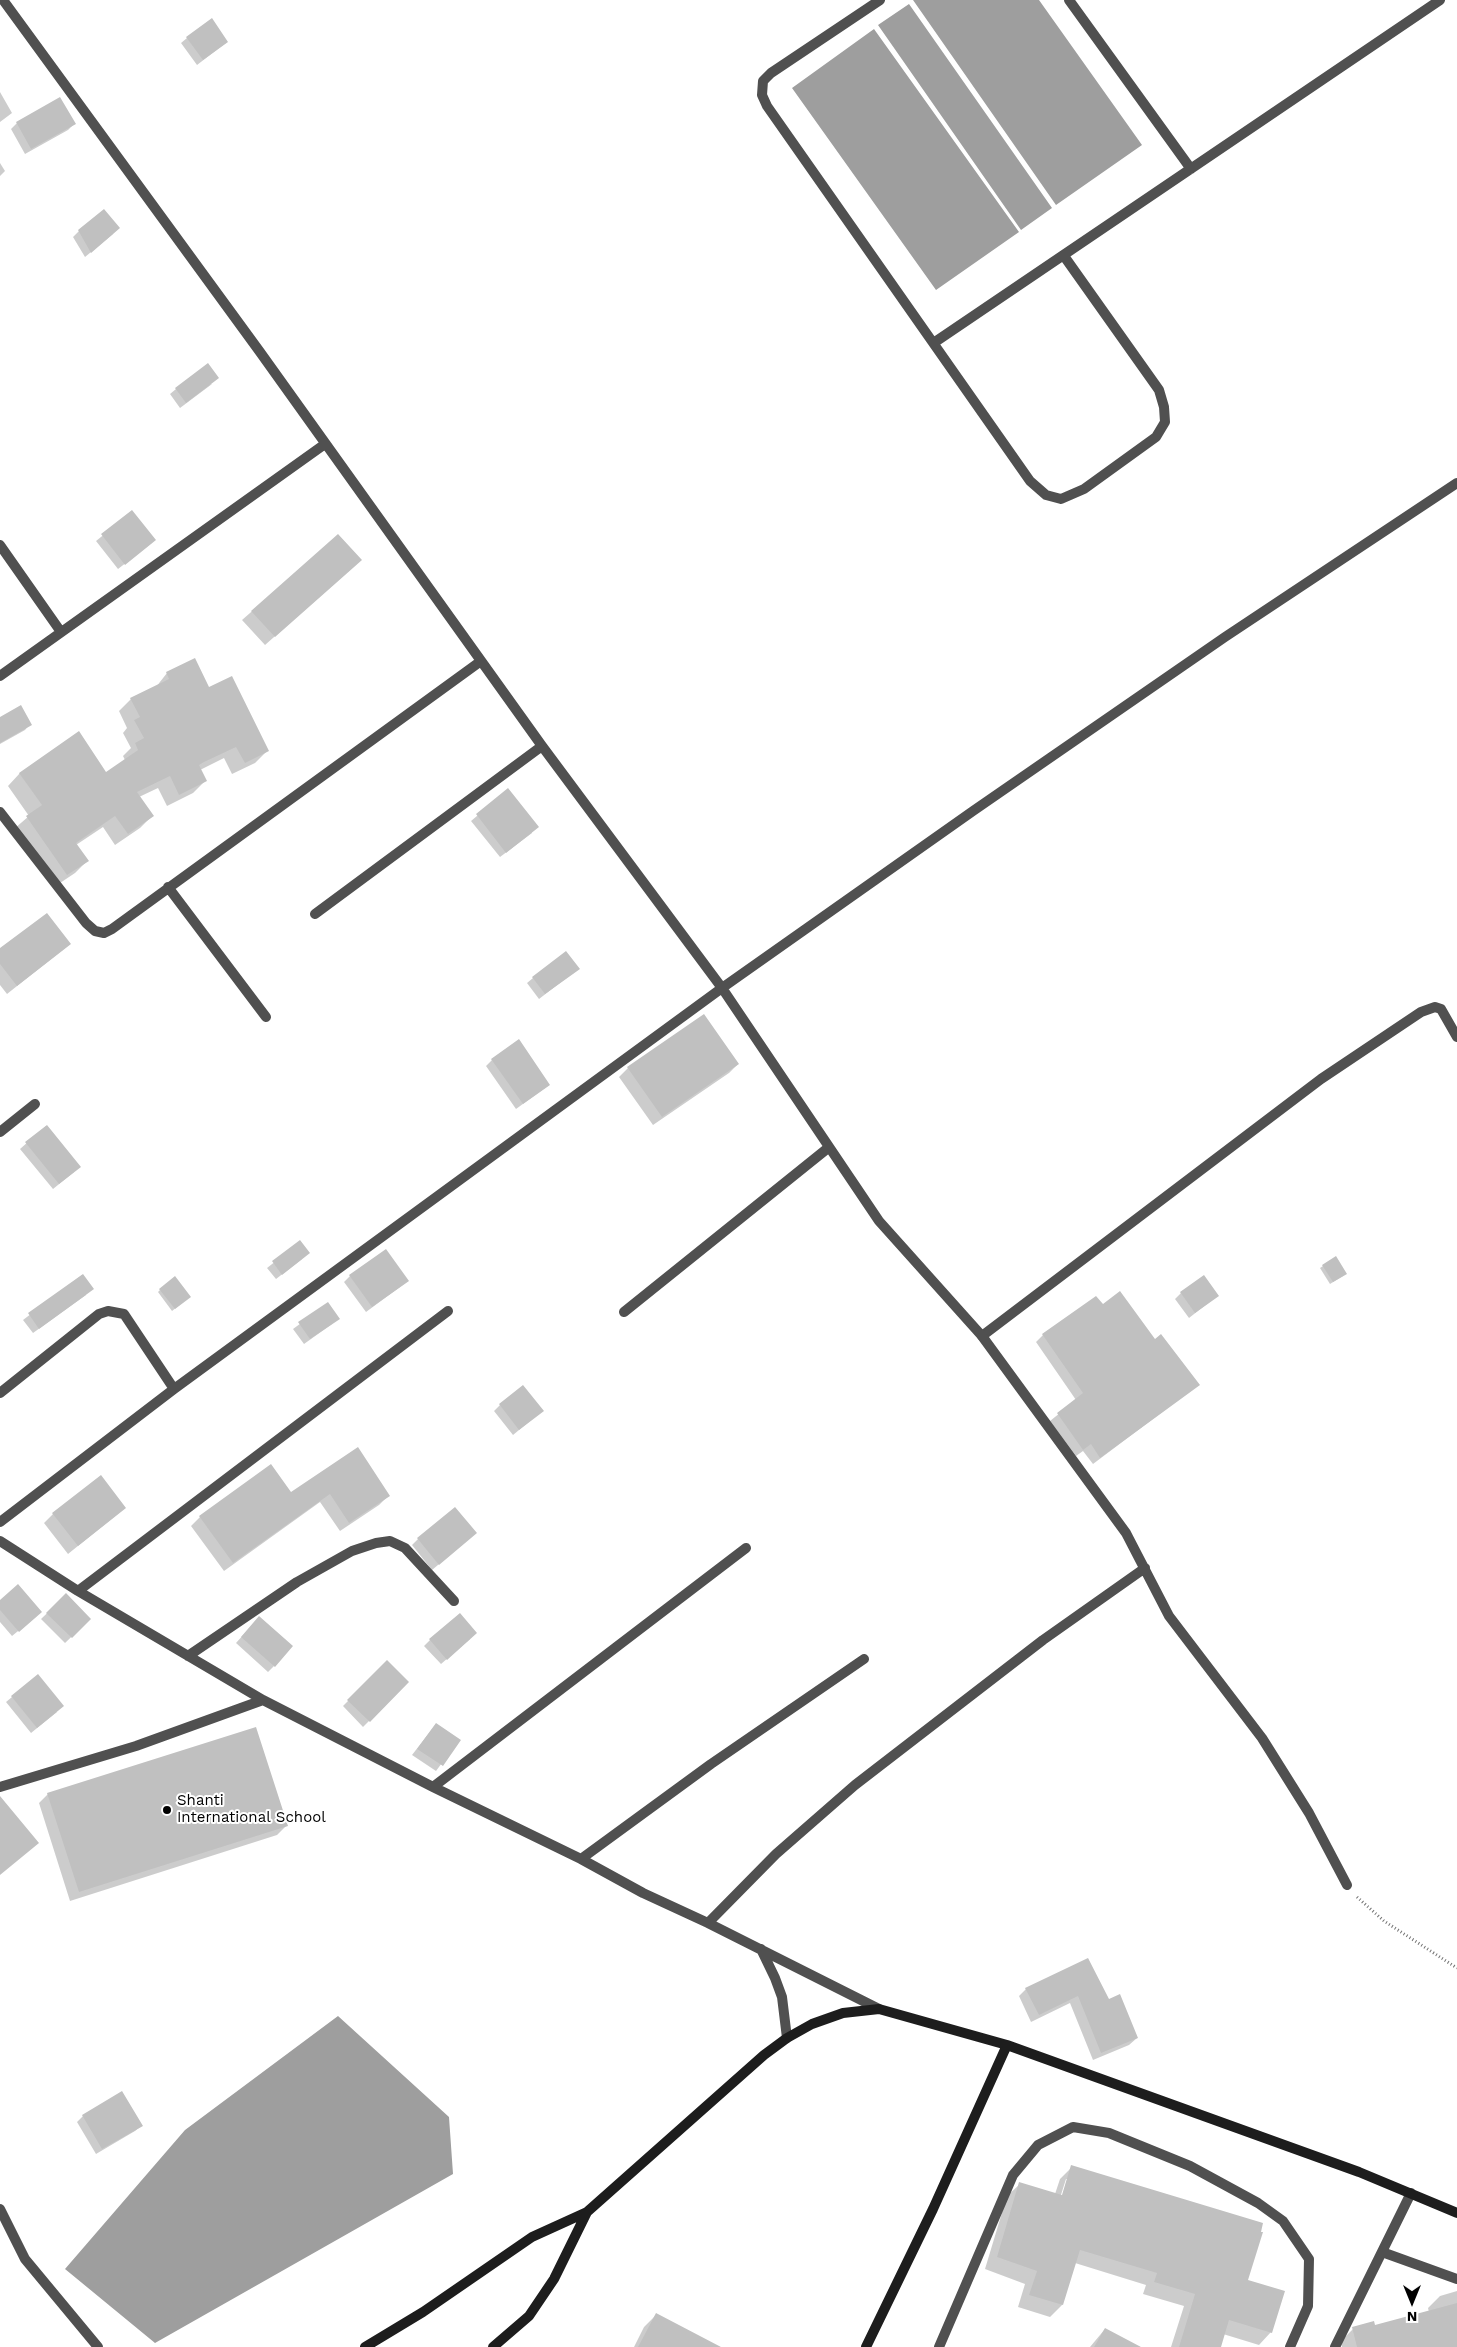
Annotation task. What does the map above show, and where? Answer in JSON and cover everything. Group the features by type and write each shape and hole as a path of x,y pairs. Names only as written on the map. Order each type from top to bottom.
{"main road":[{"path":"365,2347 430,2308 532,2237 587,2212 738,2078 787,2038 812,2024 843,2013 879,2009 1007,2045 1359,2172 1457,2213"},
{"path":"866,2347 933,2209 1007,2045"},
{"path":"493,2347 529,2316 554,2279 587,2212"}],"street":[{"path":"3,0 542,746 722,988 828,1148 879,1221 982,1336 1126,1533 1169,1616 1262,1738 1308,1813 1347,1885"},
{"path":"880,0 771,74 763,81 762,95 767,106 935,342 1030,480 1046,495 1061,499 1084,489 1156,437 1165,422 1164,407 1159,390 1064,256"},
{"path":"1069,0 1191,169"},
{"path":"935,342 1440,0"},
{"path":"0,676 325,444"},
{"path":"0,1522 174,1389 722,988 973,811 1217,643 1457,483"},
{"path":"0,545 61,632"},
{"path":"0,812 86,923 95,931 104,933 481,661"},
{"path":"315,914 542,746"},
{"path":"168,887 266,1017"},
{"path":"982,1336 1321,1080 1421,1012 1436,1007 1440,1010 1457,1037"},
{"path":"0,1132 35,1104"},
{"path":"624,1312 828,1148"},
{"path":"0,1393 99,1314 108,1311 124,1314 174,1389"},
{"path":"78,1590 448,1311"},
{"path":"0,1541 262,1700 433,1787 581,1859 643,1893 708,1923 879,2009"},
{"path":"188,1656 297,1582 345,1555 376,1543 390,1541 405,1548 454,1601"},
{"path":"433,1787 746,1548"},
{"path":"708,1923 776,1854 854,1785 1035,1646 1145,1568"},
{"path":"581,1859 710,1764 864,1659"},
{"path":"0,1786 136,1746 262,1700"},
{"path":"760,1949 775,1978 782,1997 787,2038"},
{"path":"939,2347 1013,2175 1038,2145 1073,2127 1109,2133 1190,2166 1258,2203 1283,2221 1308,2259 1308,2306 1290,2347"},
{"path":"1335,2347 1412,2193"},
{"path":"0,2209 25,2259 98,2347"},
{"path":"1382,2252 1457,2279"}],"path":[{"path":"1347,1885 1362,1902 1384,1921 1457,1968"}],"shaded area":[{"path":"913,0 1039,0 1142,145 1056,205"},
{"path":"909,4 1052,208 1021,230 878,25"},
{"path":"874,29 1019,232 936,290 792,88"},
{"path":"338,2016 449,2117 453,2174 155,2343 65,2269 185,2130"}],"building":[{"path":"212,18 228,42 203,60 186,37"},
{"path":"60,97 76,124 31,149 16,122"},
{"path":"104,209 120,228 91,253 78,230"},
{"path":"208,363 219,378 186,403 175,388"},
{"path":"132,510 156,540 125,565 101,534"},
{"path":"338,534 362,560 275,637 251,611"},
{"path":"195,658 209,687 232,676 269,751 245,763 236,747 204,762 199,765 207,781 179,795 170,776 137,792 154,816 128,834 115,816 76,843 89,861 67,875 26,816 42,805 19,773 79,731 106,772 138,750 135,743 144,738 134,720 140,717 130,698 169,679 166,672"},
{"path":"21,705 32,725 0,743 0,717"},
{"path":"508,788 539,827 506,853 476,814"},
{"path":"47,913 71,944 17,986 0,964 0,948"},
{"path":"566,951 580,969 545,994 532,977"},
{"path":"704,1014 739,1064 662,1117 627,1067"},
{"path":"519,1039 550,1085 523,1104 491,1059"},
{"path":"47,1125 81,1167 59,1184 25,1142"},
{"path":"300,1240 310,1253 282,1275 272,1261"},
{"path":"386,1249 409,1281 372,1307 349,1275"},
{"path":"1336,1256 1347,1274 1333,1282 1322,1265"},
{"path":"83,1274 94,1289 39,1329 28,1313"},
{"path":"1204,1275 1219,1296 1195,1313 1180,1292"},
{"path":"175,1276 191,1297 175,1309 159,1289"},
{"path":"1120,1291 1155,1339 1161,1334 1200,1385 1100,1458 1091,1444 1083,1450 1057,1413 1083,1393 1042,1334 1096,1296 1103,1304"},
{"path":"328,1302 340,1319 310,1339 298,1322"},
{"path":"523,1385 544,1411 519,1430 499,1404"},
{"path":"358,1447 390,1496 349,1523 330,1494 233,1563 199,1516 271,1464 291,1492"},
{"path":"101,1475 126,1508 78,1546 52,1513"},
{"path":"455,1507 477,1533 439,1565 417,1538"},
{"path":"18,1584 42,1612 19,1632 0,1610 0,1600"},
{"path":"66,1593 91,1619 72,1638 46,1613"},
{"path":"460,1613 477,1633 447,1660 429,1639"},
{"path":"259,1616 293,1646 275,1667 241,1637"},
{"path":"387,1660 409,1682 370,1722 347,1700"},
{"path":"38,1674 64,1706 37,1728 11,1696"},
{"path":"436,1723 461,1740 443,1766 417,1749"},
{"name":"Shanti International School","path":"256,1727 288,1826 79,1892 47,1793"},
{"path":"0,1796 39,1843 0,1875"},
{"path":"1088,1958 1109,1999 1120,1994 1138,2038 1101,2053 1078,1996 1039,2015 1025,1988"},
{"path":"122,2091 143,2126 102,2149 82,2115"},
{"path":"1071,2165 1263,2223 1261,2232 1263,2232 1248,2280 1285,2291 1272,2333 1229,2320 1221,2347 1179,2347 1195,2294 1154,2282 1157,2273 1080,2250 1063,2305 1029,2295 1037,2271 997,2257 1019,2182 1062,2195"},
{"path":"1457,2303 1457,2347 1357,2347 1352,2327 1374,2321 1375,2325"},
{"path":"656,2313 721,2347 638,2347"},
{"path":"1105,2328 1141,2347 1094,2347"}],"place":[{"name":"Shanti International School","path":"167,1810"}]}
